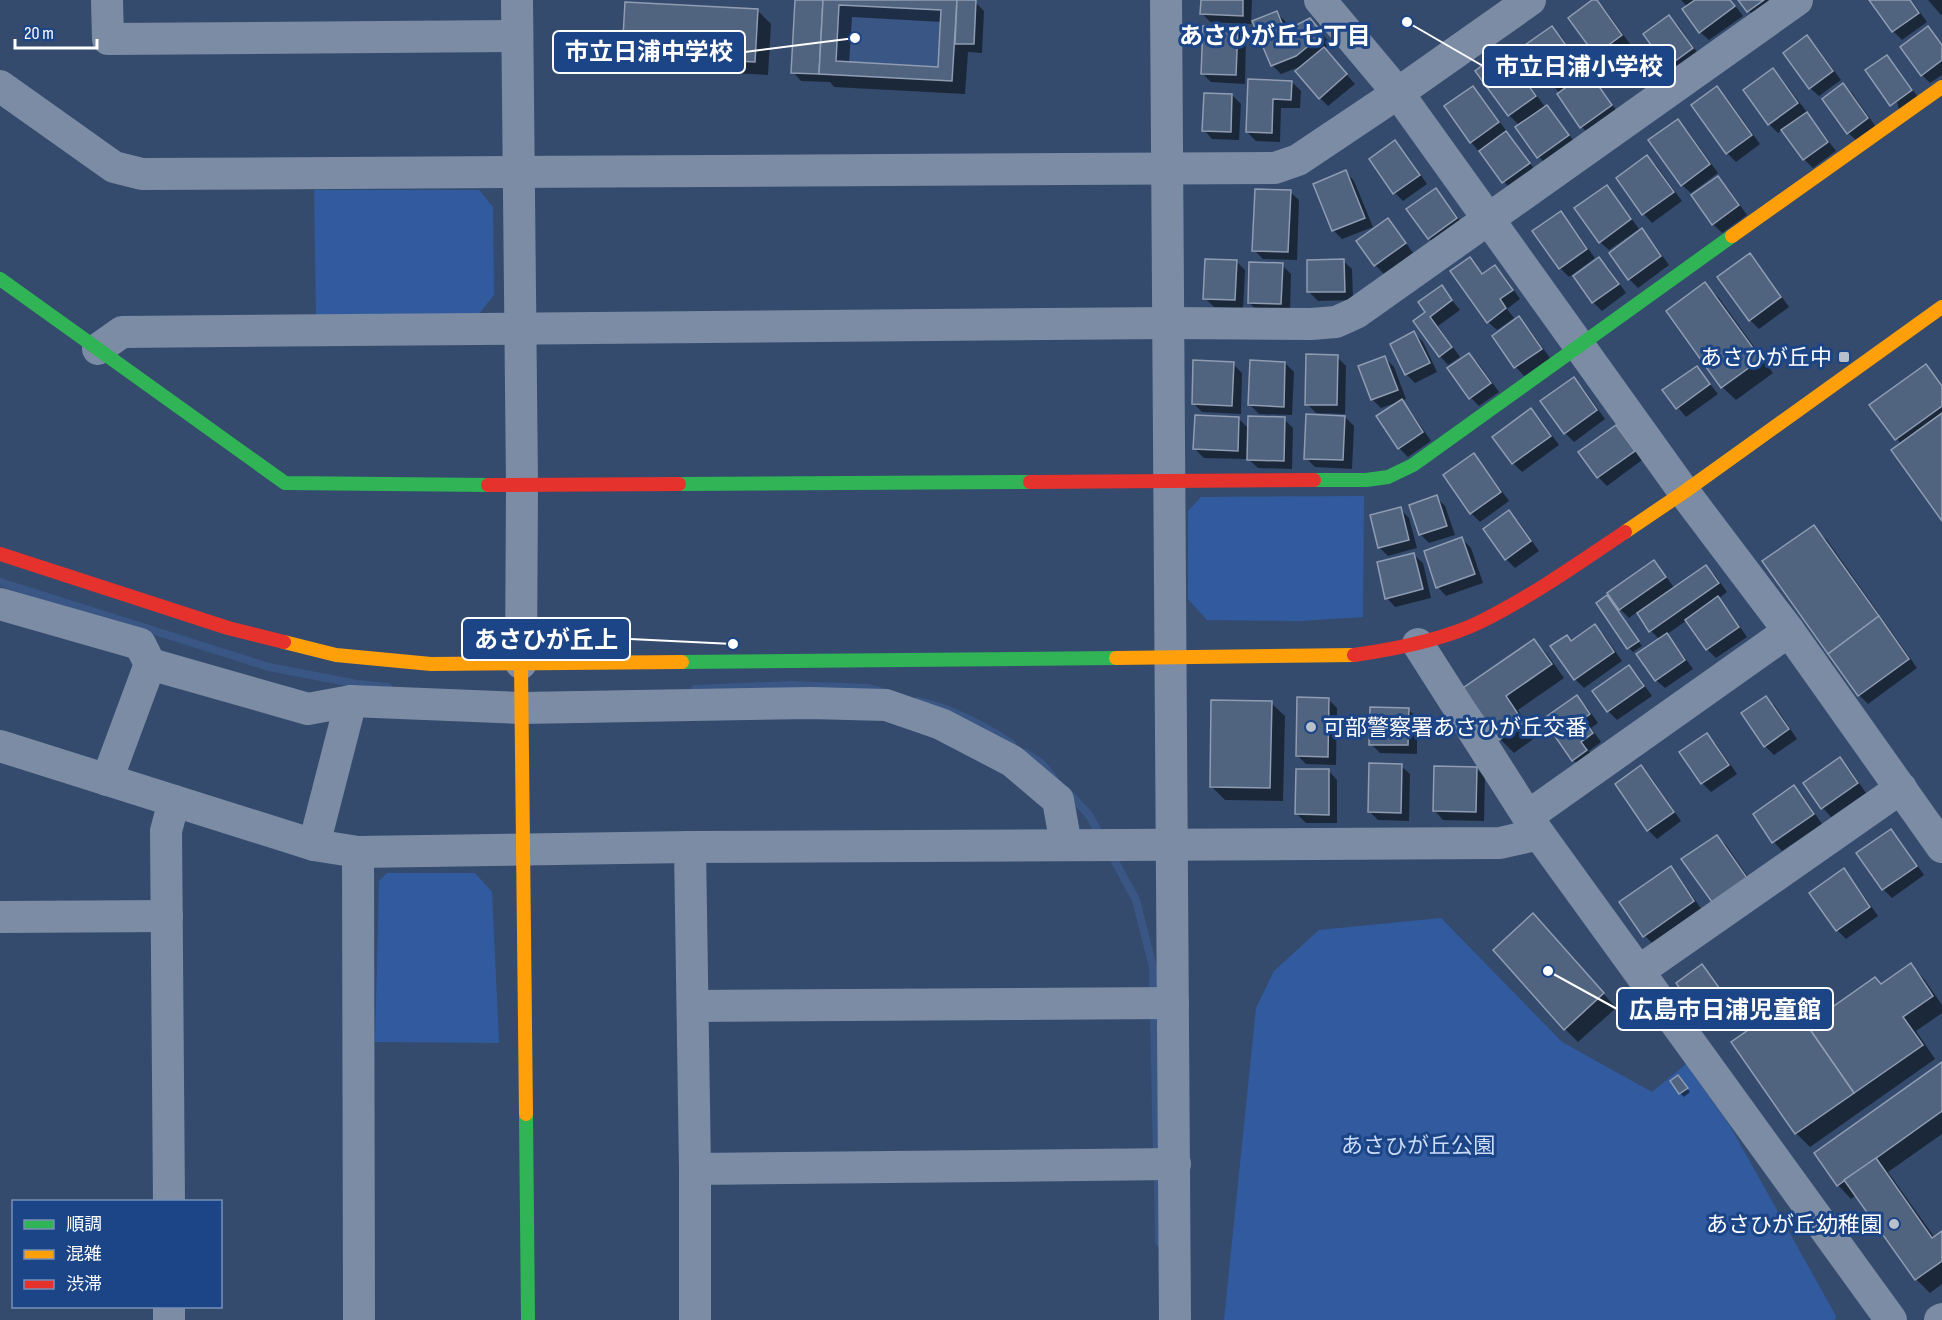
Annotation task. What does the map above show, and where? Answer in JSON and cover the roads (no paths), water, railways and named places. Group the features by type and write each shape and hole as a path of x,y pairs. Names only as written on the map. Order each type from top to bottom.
{"street":[{"path":"107,0 108,39 517,36"},
{"path":"517,0 528,1320"},
{"path":"1166,0 1175,1320"},
{"path":"1320,0 1398,93 1684,492 1789,631 1942,847"},
{"path":"0,86 114,167 142,174 1275,168 1298,160 1530,0"},
{"path":"98,349 123,333 1336,322 1356,313 1797,0"},
{"path":"0,279 285,483 522,485 1366,480 1388,477 1413,465 1942,87"},
{"path":"0,554 228,628 336,656 431,664 1356,655 1418,644 1480,622 1543,587 1939,315"},
{"path":"0,604 140,644 150,664 107,780"},
{"path":"0,746 314,845 358,852 1066,844 1500,843 1534,825 1789,631"},
{"path":"1418,644 1534,825 1891,1320"},
{"path":"150,664 308,709 351,701 522,708 810,703 886,705 941,724 1012,761 1058,800 1066,844"},
{"path":"314,845 351,701"},
{"path":"1638,971 1901,788"},
{"path":"169,1200 166,831 174,801"},
{"path":"690,847 695,1320"},
{"path":"358,852 359,1320"},
{"path":"0,917 167,916"},
{"path":"693,1006 1173,1003"},
{"path":"695,1169 1174,1164"}],"waterway":[{"path":"0,582 269,667 357,684 388,687"},
{"path":"695,689 790,685 869,688 880,691"},
{"path":"918,701 967,718 1012,744"},
{"path":"1025,753 1041,763 1054,778"},
{"path":"1067,791 1089,815 1102,839"},
{"path":"1110,852 1136,900 1153,967 1157,1158"},
{"path":"1158,1170 1159,1242"}],"place":[{"name":"市立日浦小学校","path":"1407,22"},
{"name":"市立日浦中学校","path":"855,38"},
{"name":"あさひが丘中","path":"1844,357"},
{"name":"あさひが丘上","path":"733,644"},
{"name":"可部警察署あさひが丘交番","path":"1311,727"},
{"name":"広島市日浦児童館","path":"1548,971"},
{"name":"あさひが丘幼稚園","path":"1894,1224"}],"district":[{"name":"あさひが丘七丁目","path":"1275,36"}],"park label":[{"name":"あさひが丘公園","path":"1418,1145"}]}
